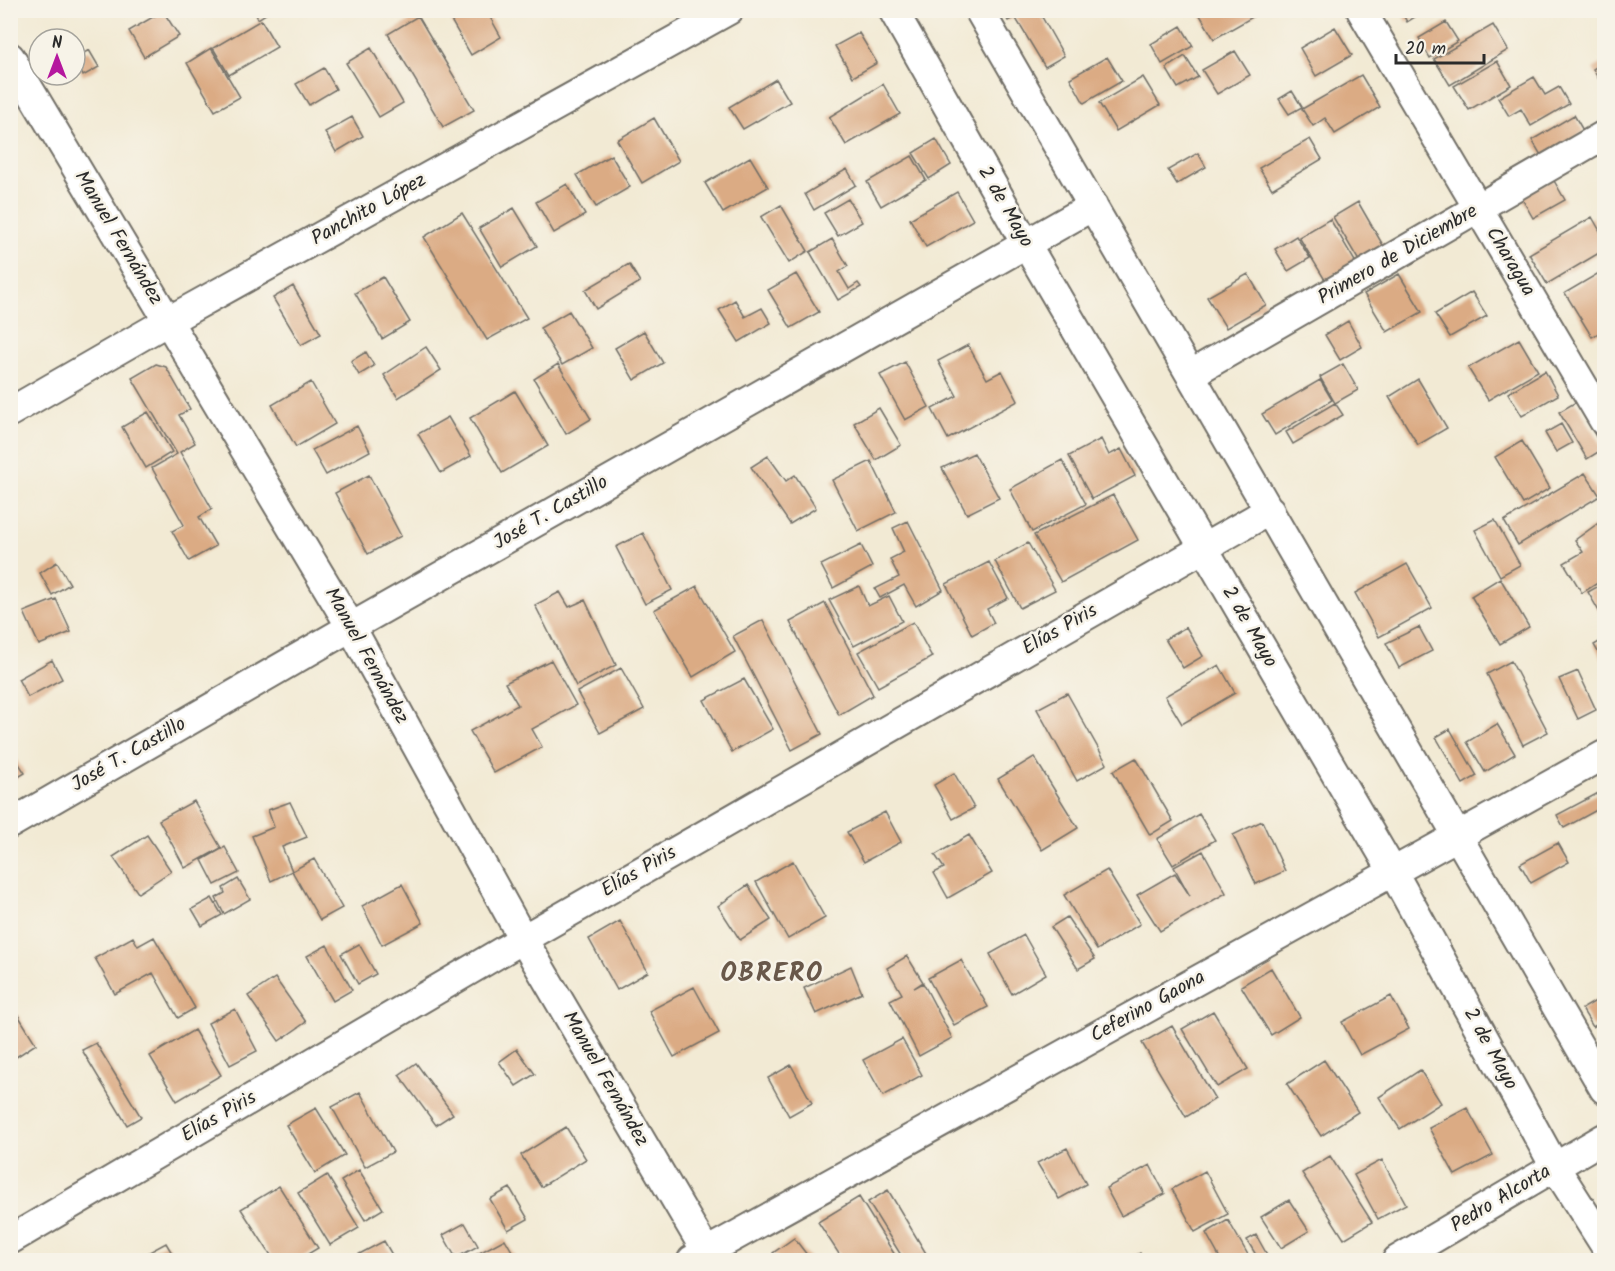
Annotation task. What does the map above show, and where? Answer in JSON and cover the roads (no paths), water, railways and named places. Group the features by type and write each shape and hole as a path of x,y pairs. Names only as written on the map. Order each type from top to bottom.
{"street":[{"name":"Panchito López","path":"10,412 168,321 729,10"},
{"name":"2 de Mayo","path":"893,10 1026,244 1393,872 1555,1167 1605,1244"},
{"path":"979,10 1605,1089"},
{"name":"Charagua","path":"1360,10 1605,421"},
{"name":"Manuel Fernández","path":"10,57 351,627 703,1258"},
{"name":"Primero de Diciembre","path":"1191,374 1605,135"},
{"name":"José T. Castillo","path":"10,824 351,627 1093,206"},
{"name":"Elías Piris","path":"10,1240 523,939 1270,510"},
{"name":"Ceferino Gaona","path":"703,1258 1605,755"},
{"name":"Pedro Alcorta","path":"1397,1260 1605,1138"}],"district":[{"name":"OBRERO","path":"772,974"}]}
